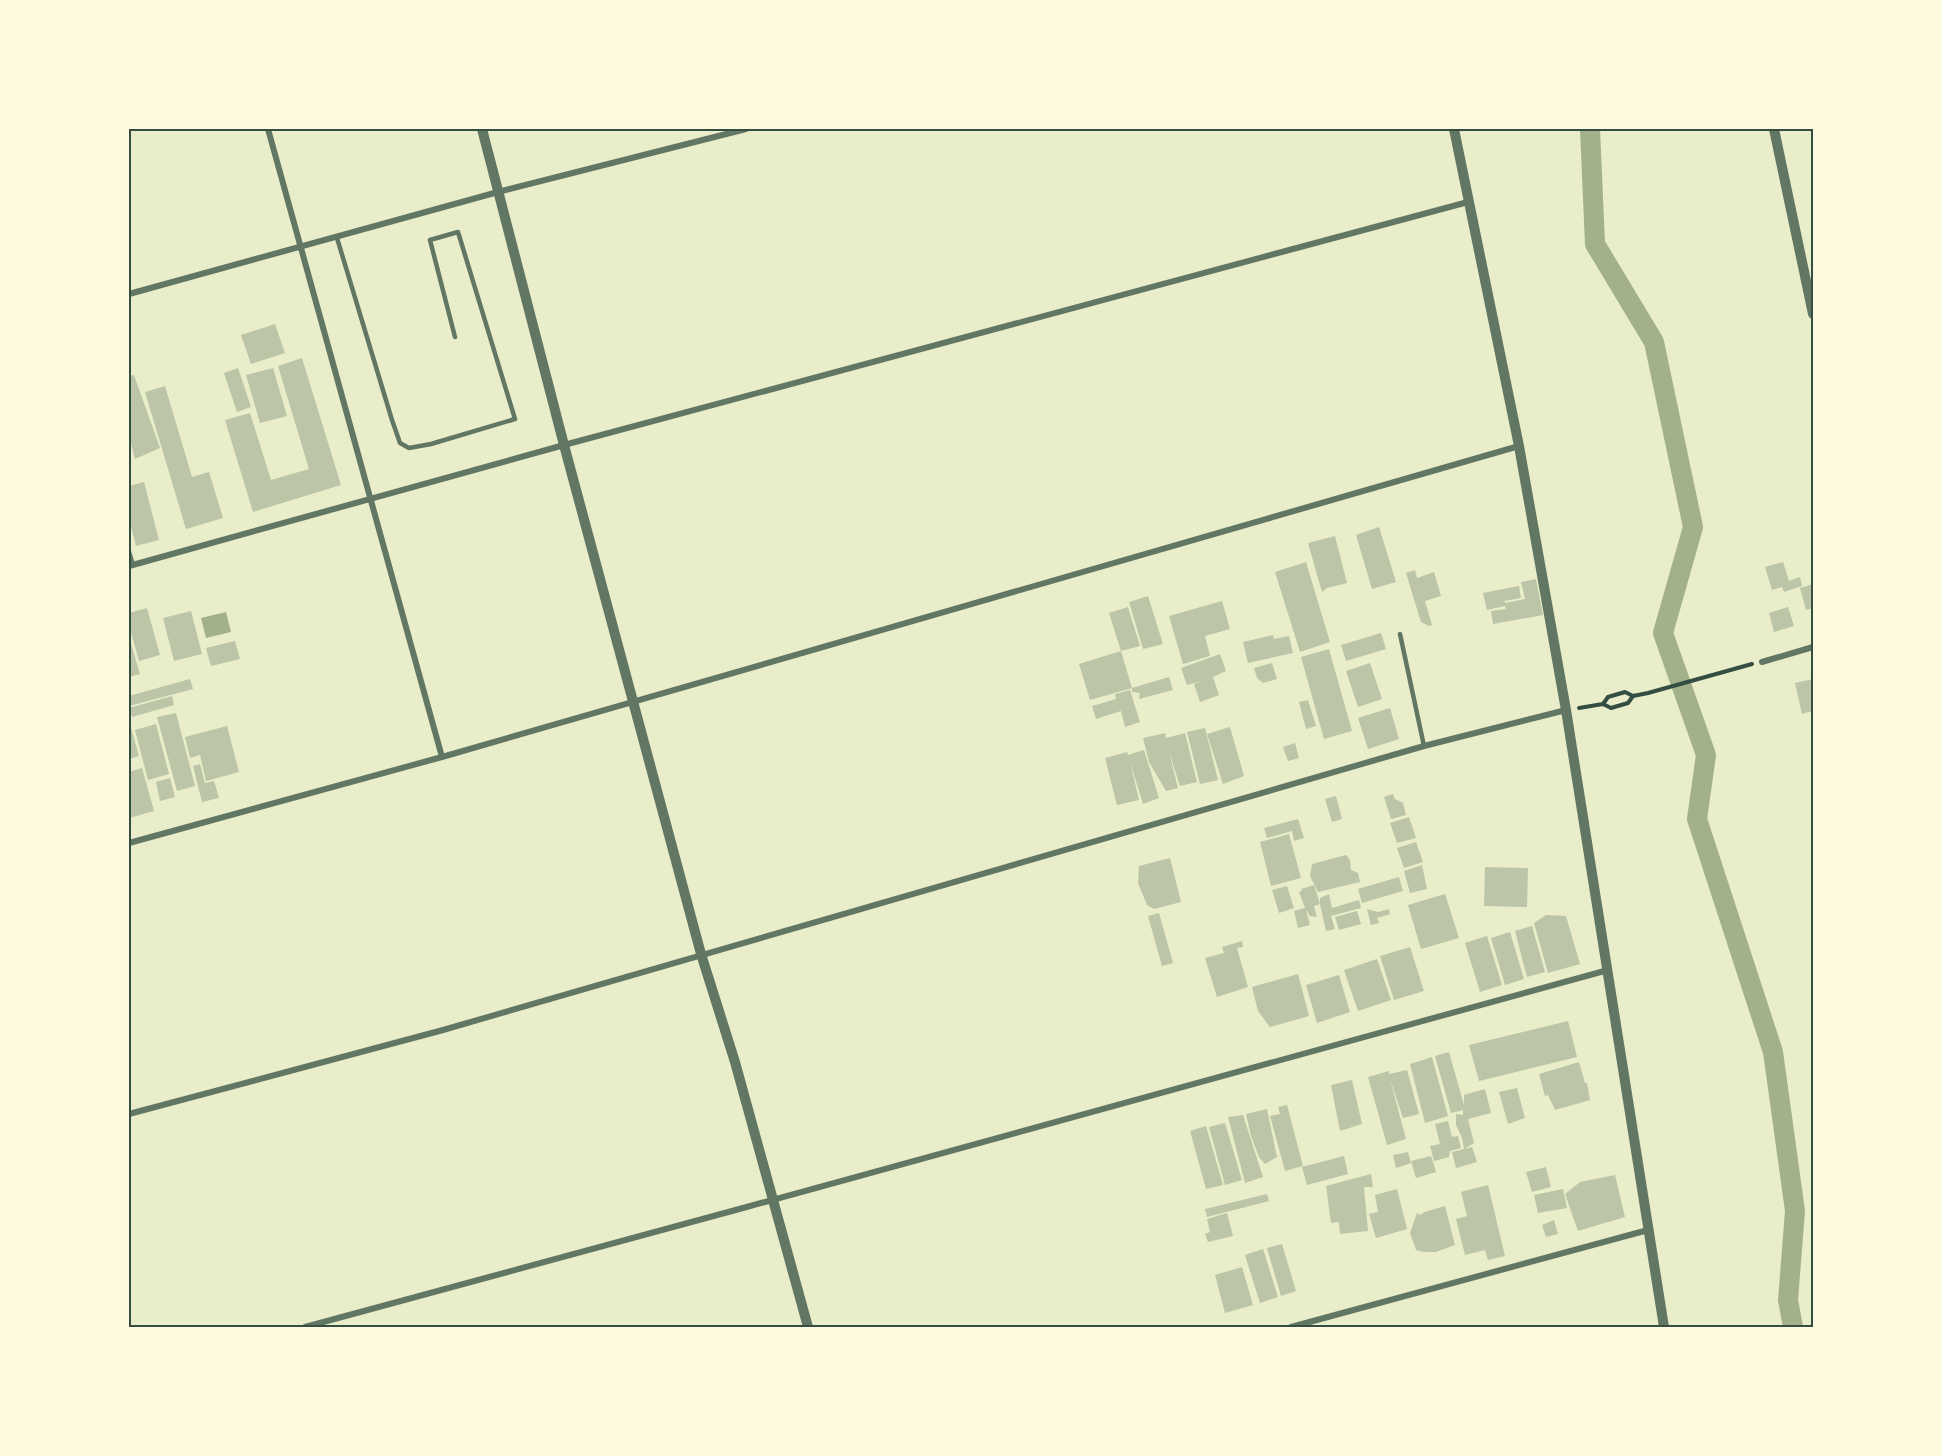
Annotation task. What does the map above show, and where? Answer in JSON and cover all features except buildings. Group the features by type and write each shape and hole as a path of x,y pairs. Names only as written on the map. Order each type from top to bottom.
{"street":[{"path":"268,129 442,757"},
{"path":"482,129 632,702 701,954 735,1062 808,1327"},
{"path":"129,294 498,192 746,129"},
{"path":"1454,129 1519,446 1566,710 1665,1327"},
{"path":"1774,129 1813,314"},
{"path":"131,566 564,445 1468,202"},
{"path":"129,843 442,757 1519,446"},
{"path":"1762,662 1813,647"},
{"path":"129,1114 443,1030 1424,746 1566,710"},
{"path":"305,1327 1608,970"},
{"path":"1291,1327 1648,1230"}],"lane":[{"path":"337,237 392,420 400,443 409,448 430,444 515,418 458,232 430,240 455,337"},
{"path":"129,552 131,566"},
{"path":"1400,634 1424,746"}],"path":[{"path":"1603,704 1608,697 1625,692 1633,696 1648,693 1762,662"},
{"path":"1566,710 1603,704 1611,708 1628,703 1633,696"}],"shaded area":[{"path":"226,612 231,632 206,638 201,618"}],"waterway":[{"path":"1590,129 1595,244 1654,342 1693,527 1663,633 1706,755 1697,819 1773,1052 1795,1211 1788,1300 1793,1327"}]}
